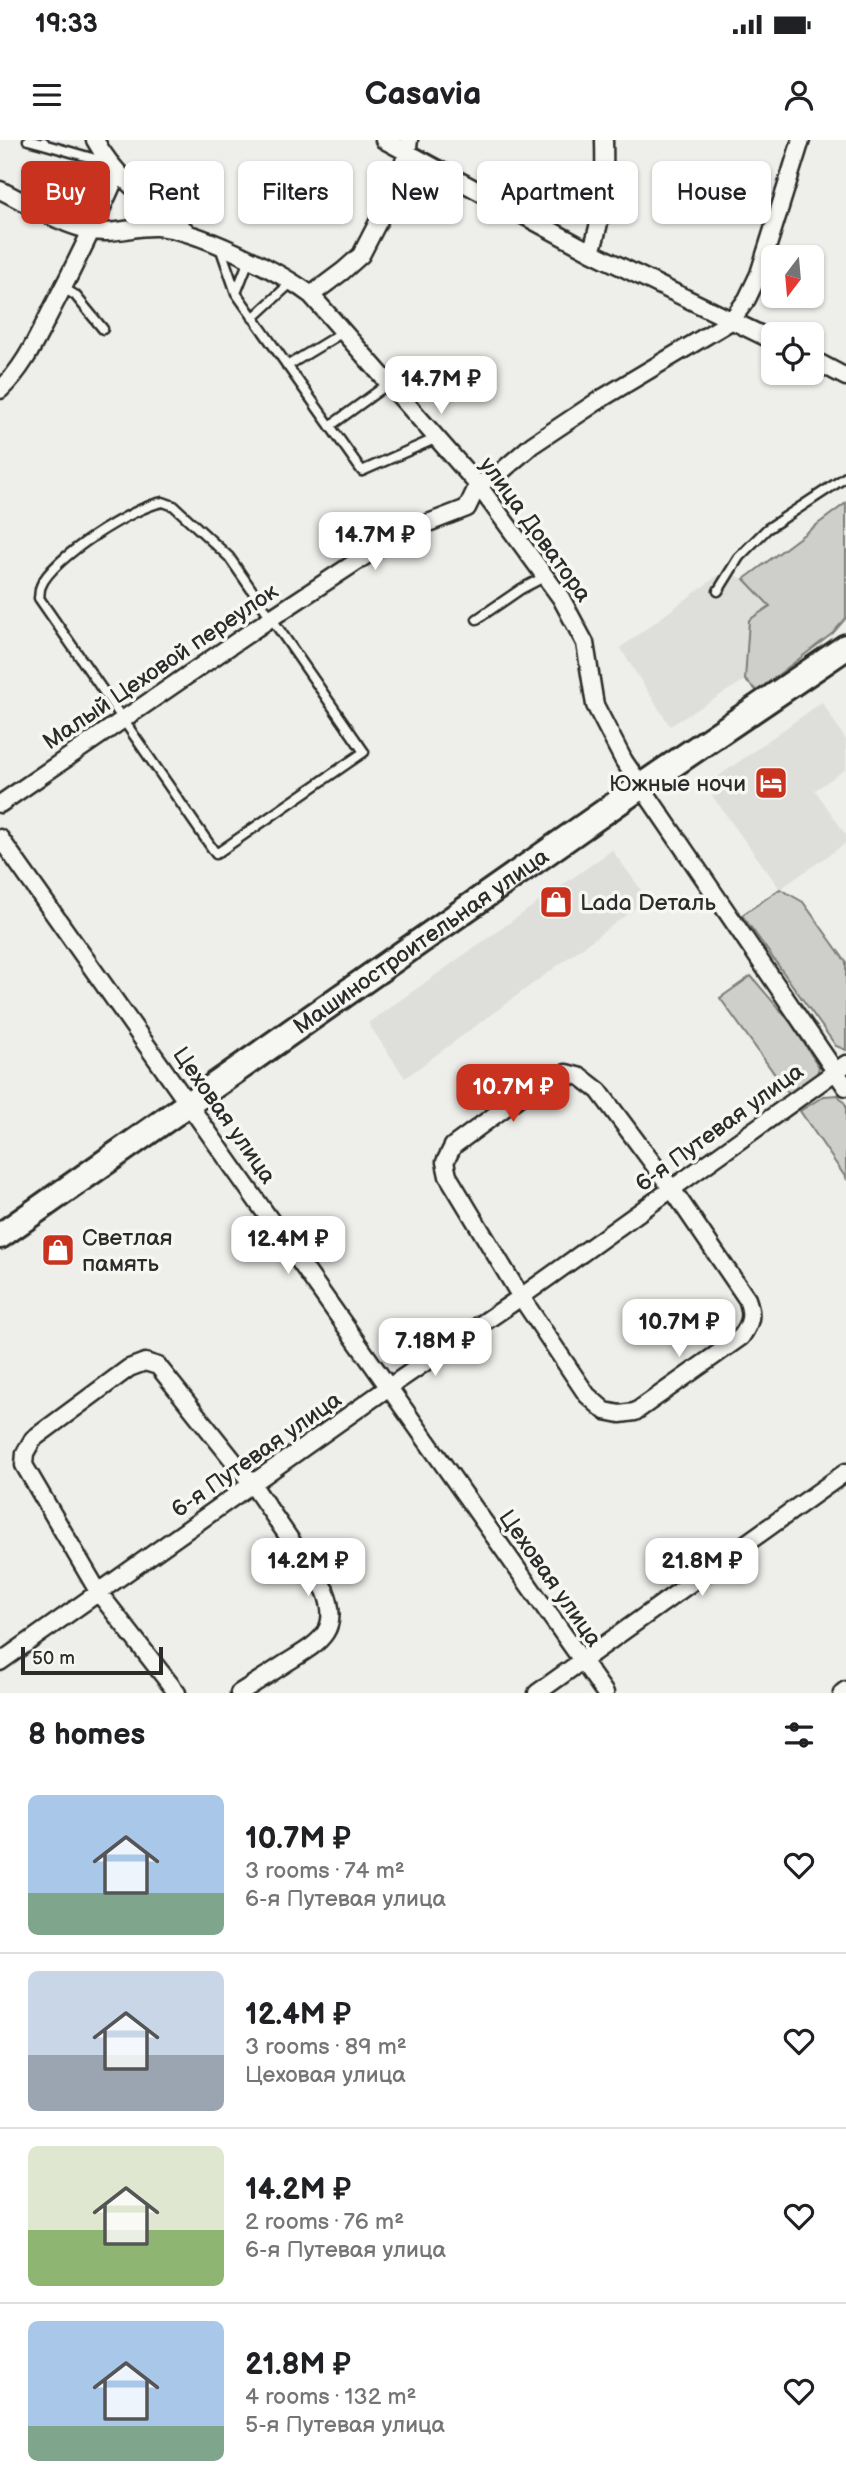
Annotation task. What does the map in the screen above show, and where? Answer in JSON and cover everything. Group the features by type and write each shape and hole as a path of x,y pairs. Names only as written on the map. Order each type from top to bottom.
{"main road":[{"name":"Машиностроительная улица","path":"0,1236 640,787 846,647"}],"street":[{"path":"95,140 112,168 186,231"},
{"path":"384,140 408,147 591,252 761,335"},
{"path":"591,252 600,227 604,140"},
{"path":"731,321 747,299 759,274 801,140"},
{"path":"311,295 361,255 393,193 408,147"},
{"path":"0,390 12,380 28,356 93,231 112,168"},
{"path":"0,190 66,222 93,231"},
{"name":"улица Доватора","path":"93,231 114,232 156,227 186,231 293,281 311,295 437,438 478,485 546,576 580,633 591,671 595,705 640,787 841,1068 846,1087"},
{"name":"Малый Цеховой переулок","path":"0,804 397,535 467,508 478,485 503,470 532,446 604,397 731,321"},
{"path":"824,365 846,377"},
{"name":"Цеховая улица","path":"0,838 605,1693"},
{"name":"6-я Путевая улица","path":"0,1662 521,1297 841,1068"},
{"path":"566,1073 581,1077 599,1091 672,1189 747,1299 752,1312 750,1325 741,1337 635,1412 620,1414 606,1410 587,1395 521,1297 448,1176 445,1162 453,1146 545,1078 566,1073"},
{"path":"177,1693 99,1593 24,1465 25,1453 33,1439 129,1368 145,1362 158,1366 253,1484 325,1590 332,1607 329,1626 319,1643 239,1693"},
{"path":"537,1693 846,1472"},
{"path":"842,1693 846,1690"}],"lane":[{"path":"28,140 44,142 112,168"},
{"path":"220,247 236,293 362,471 437,438"},
{"path":"236,293 249,260"},
{"path":"253,318 293,281"},
{"path":"63,288 87,307 103,329"},
{"path":"287,366 343,332"},
{"path":"330,426 388,384"},
{"path":"718,591 739,557 767,529 846,477"},
{"path":"163,502 174,506 229,557 364,752 216,854 123,719 39,597 41,585 65,557 97,533 151,504 163,502"},
{"path":"477,619 521,589 546,576"}],"shaded area":[{"path":"846,503 846,618 833,633 757,691 745,680 749,620 770,606 744,579"},
{"path":"724,571 744,579 770,606 749,620 745,680 670,726 620,648"},
{"path":"822,702 846,740 846,769 815,790 846,835 846,843 780,889 705,786"},
{"path":"612,850 645,895 641,904 405,1078 368,1023"},
{"path":"780,889 803,902 846,962 846,1050 836,1046 742,915"},
{"path":"751,976 791,1023 819,1067 817,1074 789,1094 720,998"},
{"path":"838,1095 846,1105 846,1178 800,1111 824,1096"}],"place":[{"name":"Южные ночи","path":"771,783"},
{"name":"Lada Dеталь","path":"556,902"},
{"name":"Светлая память","path":"58,1250"}]}
